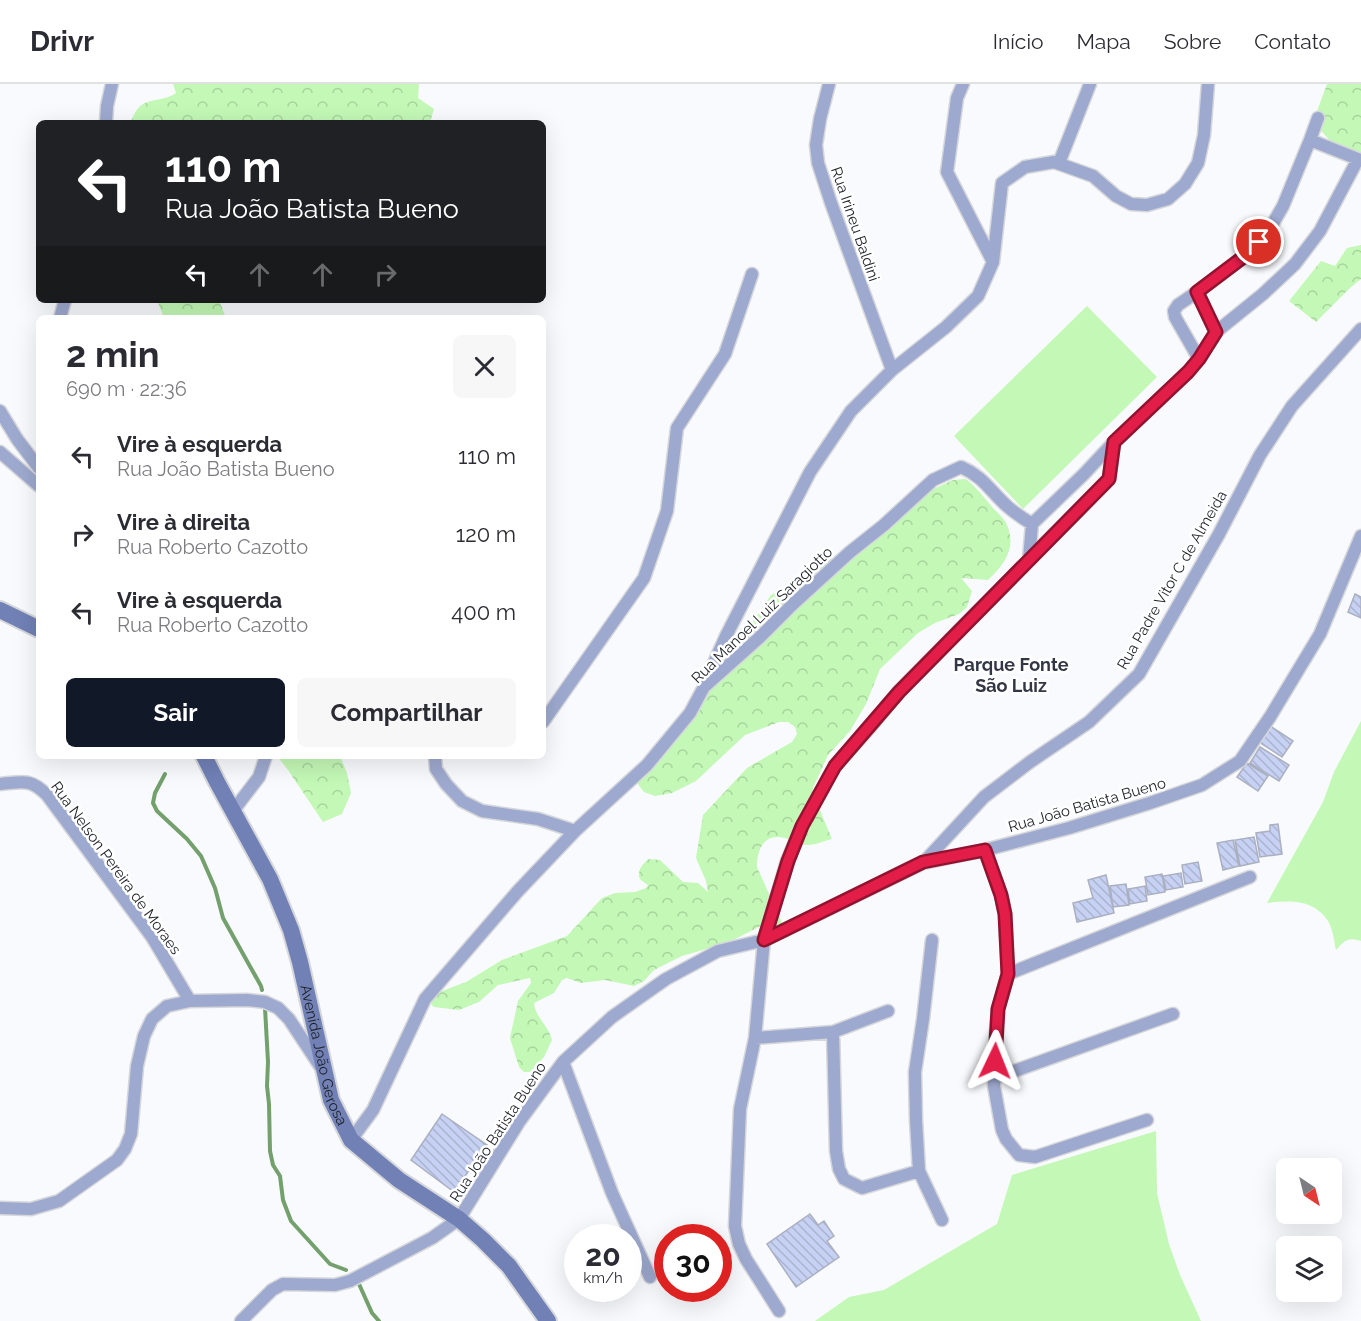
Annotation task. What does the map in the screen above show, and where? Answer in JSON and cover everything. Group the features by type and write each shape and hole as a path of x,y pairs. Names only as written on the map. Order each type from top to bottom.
{"main road":[{"path":"0,610 36,627"},
{"name":"Avenida João Gerosa","path":"206,759 270,879 291,930 309,997 331,1100 351,1140 399,1180 459,1219 483,1240 509,1266 548,1321"}],"street":[{"path":"106,120 112,84"},
{"name":"Rua Irineu Baldini","path":"829,84 816,145 818,163 892,370"},
{"path":"963,84 957,98 947,172 993,262"},
{"path":"1059,163 1090,84"},
{"path":"704,687 726,636 810,472 851,411 892,370 946,327 978,296 993,262 1002,183 1025,167 1054,162 1093,176 1116,196 1131,204 1147,205 1168,199 1185,184 1198,163 1204,135 1208,84"},
{"path":"1199,359 1175,317 1174,311 1178,304 1250,252 1268,232 1283,206 1318,118"},
{"path":"1029,559 1032,524 1188,372 1216,332 1263,294 1295,264 1320,231 1358,159 1310,140"},
{"path":"546,718 644,578 668,511 677,428 725,354 752,274"},
{"path":"1197,292 1216,332"},
{"name":"Rua Padre Vitor C de Almeida","path":"923,862 984,797 1089,722 1139,674 1219,534 1260,455 1292,406 1361,329"},
{"path":"0,411 36,464"},
{"path":"779,1311 746,1259 739,1244 735,1226 740,1109 755,1038 764,940 788,861 802,826 835,766 899,692 1109,479 1114,442"},
{"path":"0,452 36,483"},
{"name":"Rua Manoel Luiz Saragiotto","path":"351,1140 373,1110 425,999 518,891 576,831 647,765 690,713 704,687 850,552 884,525 933,480 961,467 984,481 1008,507 1032,524"},
{"name":"Rua João Batista Bueno","path":"459,1219 519,1122 563,1062 612,1017 666,980 718,951 764,940 923,862 985,850 1069,828 1203,785 1240,761 1270,717 1320,634 1361,536"},
{"path":"233,810 259,777 265,759"},
{"path":"435,759 436,769 462,801 482,811 538,819 576,831"},
{"name":"Rua Nelson Pereira de Moraes","path":"0,783 30,782 37,785 47,795 152,937 190,1001"},
{"path":"985,850 1001,895 1005,914 1008,974 998,1009 994,1086 1002,1130 1006,1139 1019,1155 1035,1157 1147,1120"},
{"path":"1008,974 1250,877"},
{"path":"932,940 915,1072 916,1120 919,1171 942,1220"},
{"path":"0,1208 31,1209 59,1201 117,1160 126,1149 131,1134 137,1066 144,1036 152,1019 167,1006 190,1001 265,1002 278,1008 289,1019 324,1072"},
{"path":"755,1038 833,1032 888,1011"},
{"path":"995,1078 1173,1014"},
{"path":"833,1032 836,1151 839,1169 844,1179 862,1188 919,1171"},
{"path":"563,1062 612,1193 650,1277"},
{"path":"241,1321 278,1286 284,1284 335,1285 350,1281 422,1244 459,1219"}],"green space":[{"path":"173,84 419,84 418,98 434,109 431,120 131,120 140,106 176,93"},
{"path":"1327,84 1361,84 1361,166 1336,147 1313,122"},
{"path":"1361,245 1361,279 1316,322 1289,301 1321,261 1335,266 1347,248"},
{"path":"158,303 220,303 225,315 163,315"},
{"path":"1087,306 1157,377 1023,509 954,436"},
{"path":"966,479 1003,518 1010,533 1010,549 1004,562 988,580 961,578 972,591 967,607 959,614 935,623 918,633 880,669 866,704 850,731 828,755 813,788 812,800 819,808 832,839 808,845 778,837 767,840 763,844 758,854 757,867 783,925 765,924 727,943 682,956 654,970 644,981 634,986 605,980 581,983 567,978 562,980 554,993 534,1003 552,1040 544,1057 530,1072 524,1072 519,1067 510,1038 518,1001 531,983 530,978 498,985 479,1002 459,1010 434,1007 431,1004 432,998 437,993 466,982 502,960 567,936 602,898 615,893 635,892 646,888 648,885 640,879 639,873 649,859 660,860 683,882 698,883 708,892 696,858 703,815 747,768 792,742 797,734 795,727 788,722 779,722 745,735 696,781 672,793 655,796 644,792 637,783 640,771 732,660 738,648 739,630 754,620 771,595 809,575 912,499 953,480"},
{"path":"1361,721 1361,941 1347,940 1336,950 1330,924 1316,908 1284,901 1267,903 1323,802 1334,772"},
{"path":"279,759 341,759 351,793 342,814 323,822"},
{"path":"1156,1131 1157,1193 1169,1244 1201,1321 815,1321 849,1297 884,1290 997,1224 1012,1175"}],"building":[{"path":"1355,594 1361,597 1361,618 1348,612"},
{"path":"1270,726 1293,741 1282,757 1259,742"},
{"path":"1260,747 1289,765 1279,781 1250,763"},
{"path":"1247,763 1268,776 1258,791 1237,777"},
{"path":"1278,824 1282,854 1260,857 1256,833 1270,831 1270,825"},
{"path":"1254,837 1259,862 1240,866 1235,840"},
{"path":"1233,840 1239,866 1223,870 1217,843"},
{"path":"1198,862 1202,881 1185,884 1182,865"},
{"path":"1181,873 1183,887 1166,890 1163,876"},
{"path":"1162,874 1165,892 1148,895 1145,877"},
{"path":"1106,875 1114,913 1077,922 1073,903 1093,898 1088,880"},
{"path":"1126,884 1129,905 1113,907 1110,886"},
{"path":"1145,886 1147,901 1130,904 1128,889"},
{"path":"442,1114 487,1145 454,1192 411,1160"},
{"path":"810,1214 818,1225 824,1221 834,1236 827,1241 839,1257 796,1287 767,1244"}],"waterway":[{"path":"165,774 155,793 153,803 157,811 187,839 201,856 215,888 223,918 262,990"},
{"path":"265,1008 270,1151 273,1165 280,1176 283,1200 291,1221 330,1264 346,1270"},
{"path":"359,1284 372,1313 379,1321"}],"district":[{"name":"Parque Fonte São Luiz","path":"1011,674"}],"route":[{"path":"995,1061 998,1009 1008,974 1005,914 1001,895 985,850 923,862 764,940 788,861 802,826 835,766 899,692 1109,479 1114,442 1188,372 1216,332 1197,292 1250,252 1259,242"}]}
